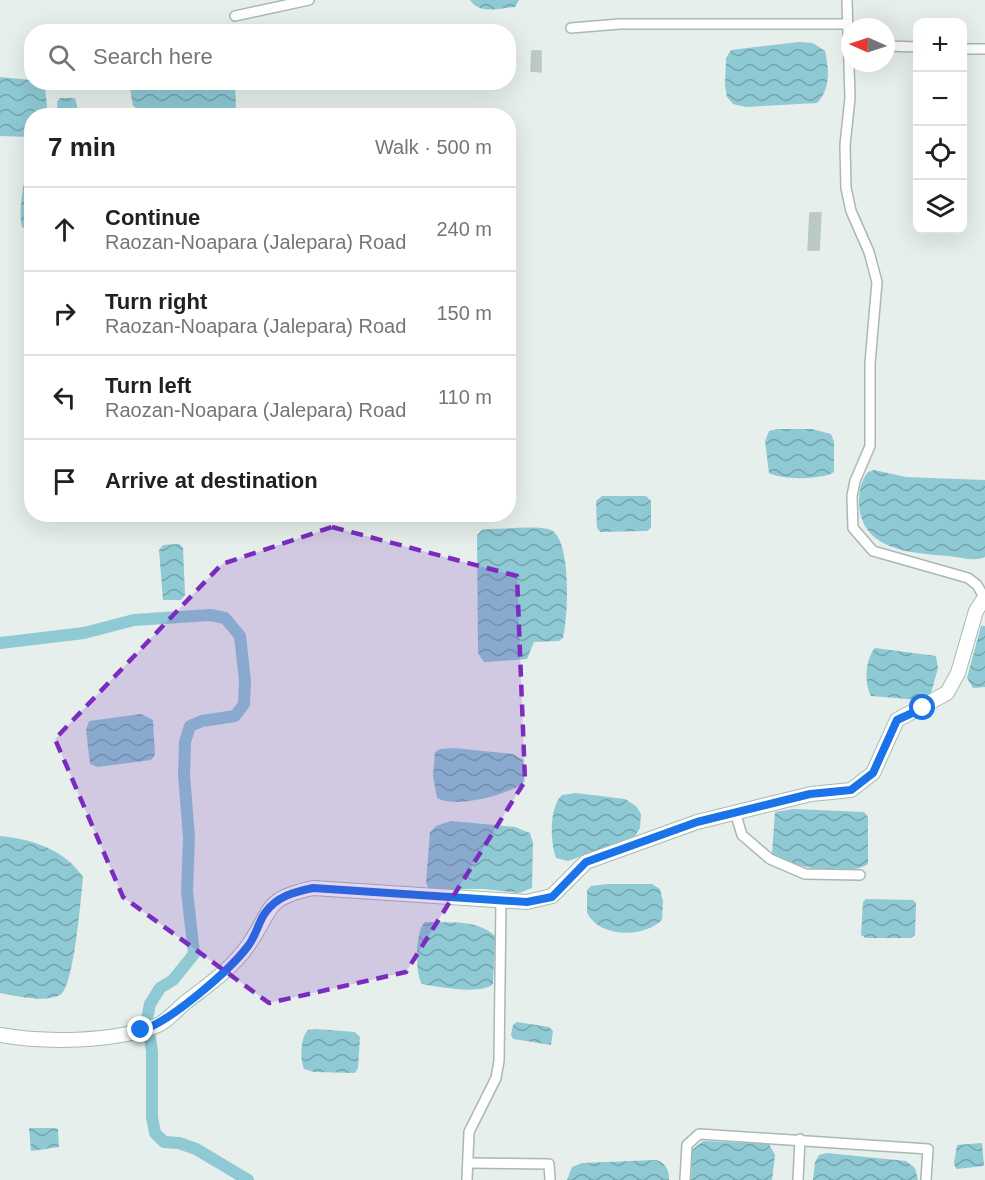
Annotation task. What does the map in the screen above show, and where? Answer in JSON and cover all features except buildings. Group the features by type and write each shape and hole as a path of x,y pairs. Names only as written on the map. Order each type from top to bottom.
{"main road":[{"path":"0,1035 21,1039 113,1037 156,1027 211,985 249,945 266,912 285,894 313,888 527,902 552,897 586,862 697,822 810,794 851,790 873,773 897,720 947,693 957,673 976,611 985,597"}],"street":[{"path":"235,16 291,2 309,0"},
{"path":"847,0 848,18"},
{"path":"571,28 620,24 841,24"},
{"path":"895,46 913,47"},
{"path":"967,49 985,49"},
{"path":"850,72 850,98 845,145 846,188 851,211 869,252 878,282 870,363 870,446 855,481 852,496 853,528 873,551 968,578 977,585 985,597"},
{"path":"735,812 742,835 770,859 805,874 860,875"},
{"path":"467,1180 469,1132 496,1078 499,1061 501,901"},
{"path":"685,1180 687,1145 699,1134 928,1149 926,1180"},
{"path":"798,1180 800,1139"},
{"path":"468,1162 549,1164 550,1180"}],"highlighted area":[{"path":"332,527 517,576 525,781 406,972 269,1003 123,897 55,739 222,564"}],"water":[{"path":"470,0 519,0 515,7 490,10 479,8"},
{"path":"799,42 813,43 825,51 827,85 817,103 746,107 733,104 727,97 726,58 731,50"},
{"path":"0,77 24,79 24,90 45,90 47,108 24,108 24,137 0,136"},
{"path":"130,90 235,90 234,108 136,108 133,106"},
{"path":"60,98 75,98 77,108 57,108 57,102"},
{"path":"24,185 24,228 21,221"},
{"path":"812,429 831,434 834,442 834,472 821,477 802,478 783,477 769,473 765,441 769,431"},
{"path":"874,470 906,477 985,480 985,557 972,559 904,551 878,540 868,531 862,518 859,502 864,479 868,472"},
{"path":"602,496 646,496 651,501 651,528 647,531 600,532 597,528 596,501"},
{"path":"530,527 551,530 558,537 562,548 567,580 563,638 559,641 534,642 527,659 484,662 478,653 477,535 482,530"},
{"path":"179,544 183,548 185,595 181,600 163,600 159,550 163,545"},
{"path":"981,626 985,626 985,687 973,688 967,678"},
{"path":"875,648 936,656 938,668 931,693 920,700 871,696 867,685 867,672 869,659"},
{"path":"141,714 153,720 155,755 151,760 98,767 90,764 86,730 89,721"},
{"path":"454,748 513,754 523,760 525,771 523,784 493,796 468,801 445,801 437,798 433,776 435,752 440,749"},
{"path":"576,793 625,799 636,806 641,814 640,828 635,836 568,861 556,858 552,834 555,808 562,795"},
{"path":"794,809 864,812 868,817 868,864 848,870 820,869 792,863 772,854 775,812"},
{"path":"451,821 515,827 530,833 533,843 532,888 519,893 486,889 429,889 426,883 430,832 436,826"},
{"path":"0,836 46,847 67,859 83,877 73,960 65,989 60,995 30,998 0,993"},
{"path":"652,884 660,889 663,901 662,920 644,930 622,933 611,931 593,921 587,913 587,890 591,886"},
{"path":"866,899 913,900 916,903 915,935 911,938 866,938 861,935 863,902"},
{"path":"425,922 471,924 495,936 493,984 469,990 422,984 418,971 417,952 419,934"},
{"path":"517,1022 549,1027 553,1031 551,1045 513,1039 511,1035 513,1025"},
{"path":"308,1030 355,1032 360,1037 358,1068 355,1073 314,1072 304,1069 301,1055 303,1038"},
{"path":"29,1128 58,1129 59,1147 31,1151"},
{"path":"703,1141 769,1144 775,1155 772,1180 691,1180 692,1150"},
{"path":"982,1143 984,1166 956,1169 954,1163 957,1145"},
{"path":"827,1153 906,1161 915,1168 918,1180 813,1180 815,1162 819,1155"},
{"path":"656,1160 666,1167 669,1180 567,1180 572,1167 582,1163"}],"waterway":[{"path":"0,643 84,633 134,620 210,615 225,618 240,636 245,681 244,704 235,716 202,721 190,726 185,742 184,774 189,838 187,891 194,954 173,980 160,988 150,1004 147,1019 152,1052 152,1117 155,1133 164,1142 179,1143 196,1149 248,1180"}],"route":[{"path":"141,1030 156,1027 211,985 249,945 266,912 285,894 313,888 527,902 552,897 586,862 697,822 810,794 851,790 873,773 897,720 923,708"}]}
